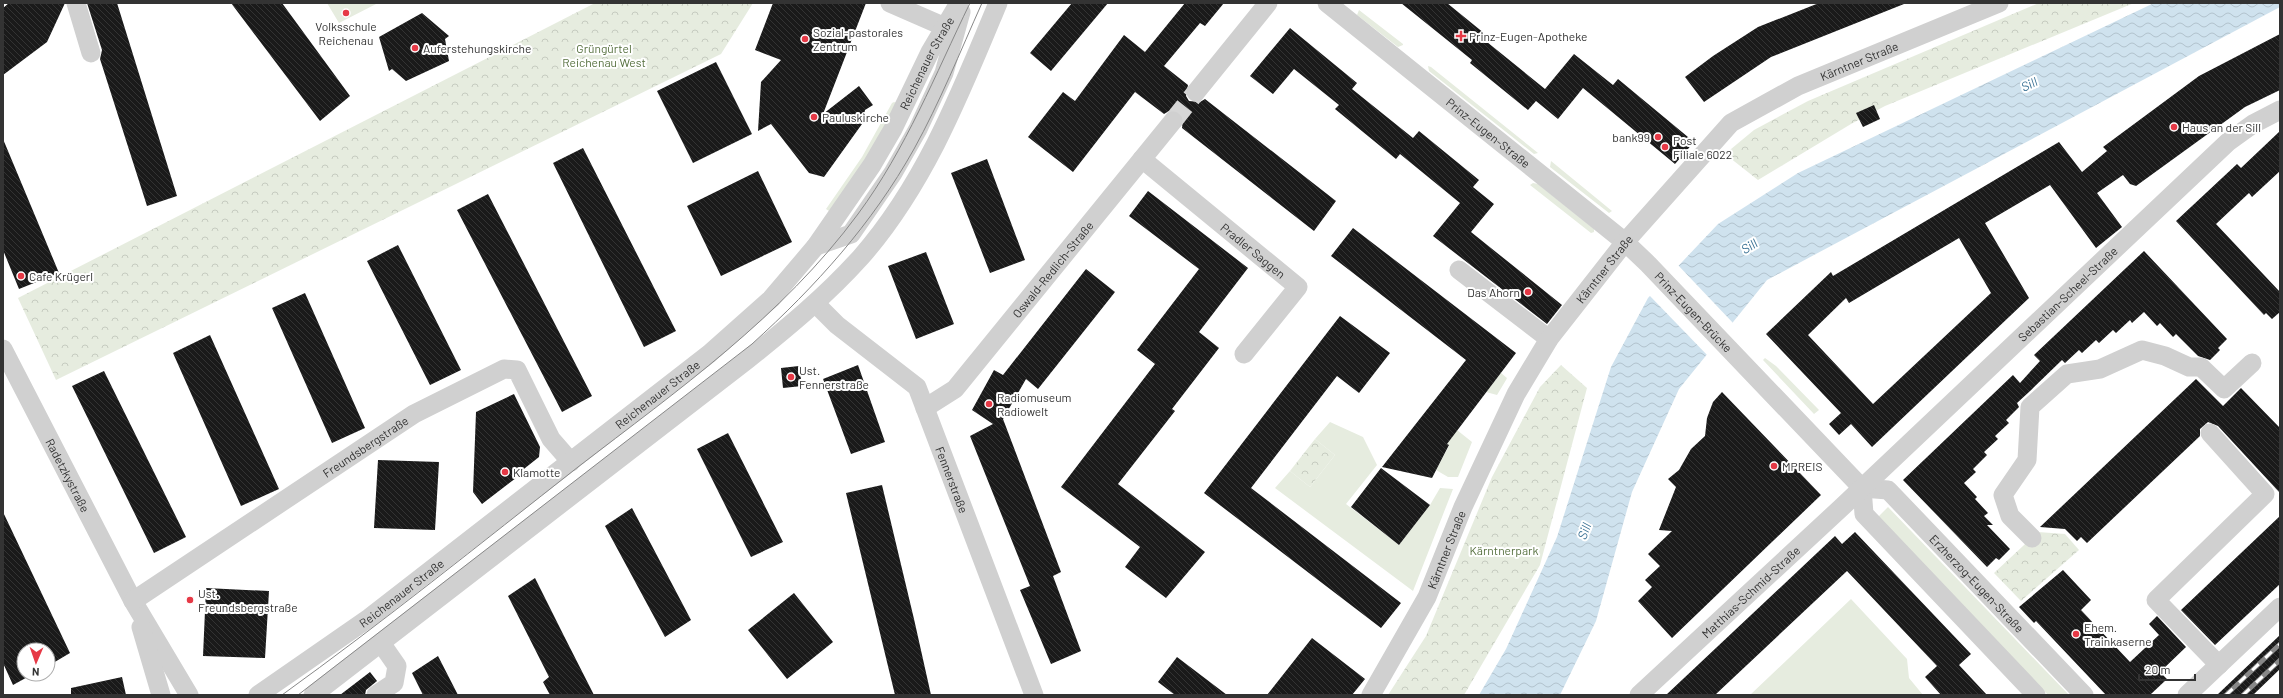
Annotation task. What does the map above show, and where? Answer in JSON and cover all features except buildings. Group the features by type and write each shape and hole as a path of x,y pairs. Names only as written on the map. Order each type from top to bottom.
{"street":[{"path":"76,3 91,53"},
{"path":"890,3 945,27"},
{"name":"Reichenauer Straße","path":"258,695 369,618 571,462 738,329 771,299 816,246 884,145 930,52 959,3"},
{"path":"852,267 851,234 906,152 930,105 949,60 963,3"},
{"path":"949,60 998,3"},
{"path":"313,695 747,360 816,304 852,267 897,209 925,164 943,129 998,3"},
{"path":"1196,92 1268,3"},
{"name":"Prinz-Eugen-Straße","path":"1327,3 1625,242 1648,264"},
{"name":"Kärntner Straße","path":"1371,695 1427,597 1463,507 1512,401 1549,339 1625,242 1731,123 1798,86 1999,3"},
{"name":"Sebastian-Scheel-Straße","path":"1862,488 2228,142 2252,124 2280,110"},
{"name":"Oswald-Redlich-Straße","path":"925,408 955,389 1173,121"},
{"name":"Pradler Saggen","path":"1142,160 1298,286 1244,354"},
{"path":"816,246 851,234"},
{"name":"Prinz-Eugen-Brücke","path":"1648,264 1862,488"},
{"path":"1459,270 1549,339"},
{"name":"Fennerstraße","path":"816,304 837,325 917,387 1034,695"},
{"name":"Radetzkystraße","path":"3,349 134,601 153,645 161,695"},
{"path":"2032,538 2010,516 2003,495 2027,460 2030,407 2067,374 2100,369 2142,350 2165,356 2189,367 2201,367 2224,389 2252,363"},
{"name":"Freundsbergstraße","path":"134,601 414,414 504,369 518,370 551,439 571,462"},
{"path":"2210,433 2265,494 2156,600 2219,665"},
{"path":"1862,488 1864,514 2036,695"},
{"name":"Matthias-Schmid-Straße","path":"1646,693 1862,488"},
{"name":"Erzherzog-Eugen-Straße","path":"1862,488 1888,490 2084,695"},
{"name":"Radetzkystraße","path":"134,601 139,619 153,645 189,695"},
{"path":"2187,695 2280,607"},
{"path":"376,695 394,683 397,666 381,643"}],"green space":[{"name":"Volksschule Reichenau","path":"327,3 378,3 339,23"},
{"name":"Grüngürtel Reichenau West","path":"595,3 753,3 721,54 56,380 18,298"},
{"path":"2039,3 2134,3 1885,106 1851,124 1758,180 1725,154 1754,130 1808,101"},
{"path":"1359,10 1403,45 1398,47 1357,15"},
{"path":"1428,66 1538,153 1534,154 1429,71"},
{"path":"894,102 900,104 832,213 826,209 862,157 892,103"},
{"path":"1551,161 1612,211 1609,213 1550,167"},
{"path":"1533,183 1538,184 1594,229 1594,232 1591,233 1530,185"},
{"path":"1765,358 1776,366 1819,410 1814,414 1763,360"},
{"name":"Kärntnerpark","path":"1561,365 1587,388 1540,565 1464,695 1388,695 1426,636 1492,477 1540,387"},
{"path":"1501,373 1507,378 1497,395 1486,392"},
{"path":"1330,422 1363,437 1377,465 1346,504 1399,545 1430,505 1440,488 1453,489 1413,591 1275,488 1290,471 1310,487 1335,455 1315,439"},
{"path":"1457,430 1472,442 1458,477 1448,477 1436,470 1449,446 1447,444"},
{"path":"1315,439 1335,455 1310,487 1290,471"},
{"path":"1888,507 2069,695 2048,695 1878,517"},
{"path":"2038,532 2065,534 2079,550 2021,601 1994,573"},
{"path":"1851,599 1907,659 1909,678 1923,695 1750,695"}],"water":[{"name":"Sill","path":"2154,3 2280,3 2280,7 1767,280 1679,389 1632,492 1596,621 1560,695 1479,695 1506,649 1557,537 1611,367 1648,298 1718,224 1798,173"}],"pier":[{"path":"1677,264 1734,324 1708,356 1649,295"}],"tunnel":[{"path":"1173,121 1196,92"}],"tram line":[{"path":"282,695 468,554 690,380 762,319 796,286 828,251 858,214 891,164 919,111 970,3"},
{"path":"298,695 752,344 798,300 841,253 898,177 914,149 950,77 982,3"}],"railway":[{"path":"2226,695 2280,644"},
{"path":"2243,695 2280,660"}],"place":[{"name":"Volksschule Reichenau","path":"346,13"},
{"name":"Prinz-Eugen-Apotheke","path":"1461,36"},
{"name":"Sozial-pastorales Zentrum","path":"805,39"},
{"name":"Auferstehungskirche","path":"415,48"},
{"name":"Pauluskirche","path":"814,117"},
{"name":"Haus an der Sill","path":"2174,127"},
{"name":"bank99","path":"1658,137"},
{"name":"Post Filiale 6022","path":"1665,147"},
{"name":"Cafe Krügerl","path":"21,276"},
{"name":"Das Ahorn","path":"1528,292"},
{"name":"Ust. Fennerstraße","path":"791,377"},
{"name":"Radiomuseum Radiowelt","path":"989,404"},
{"name":"MPREIS","path":"1774,466"},
{"name":"Klamotte","path":"505,472"},
{"name":"Ust. Freundsbergstraße","path":"190,600"},
{"name":"Ehem. Trainkaserne","path":"2076,634"}]}
